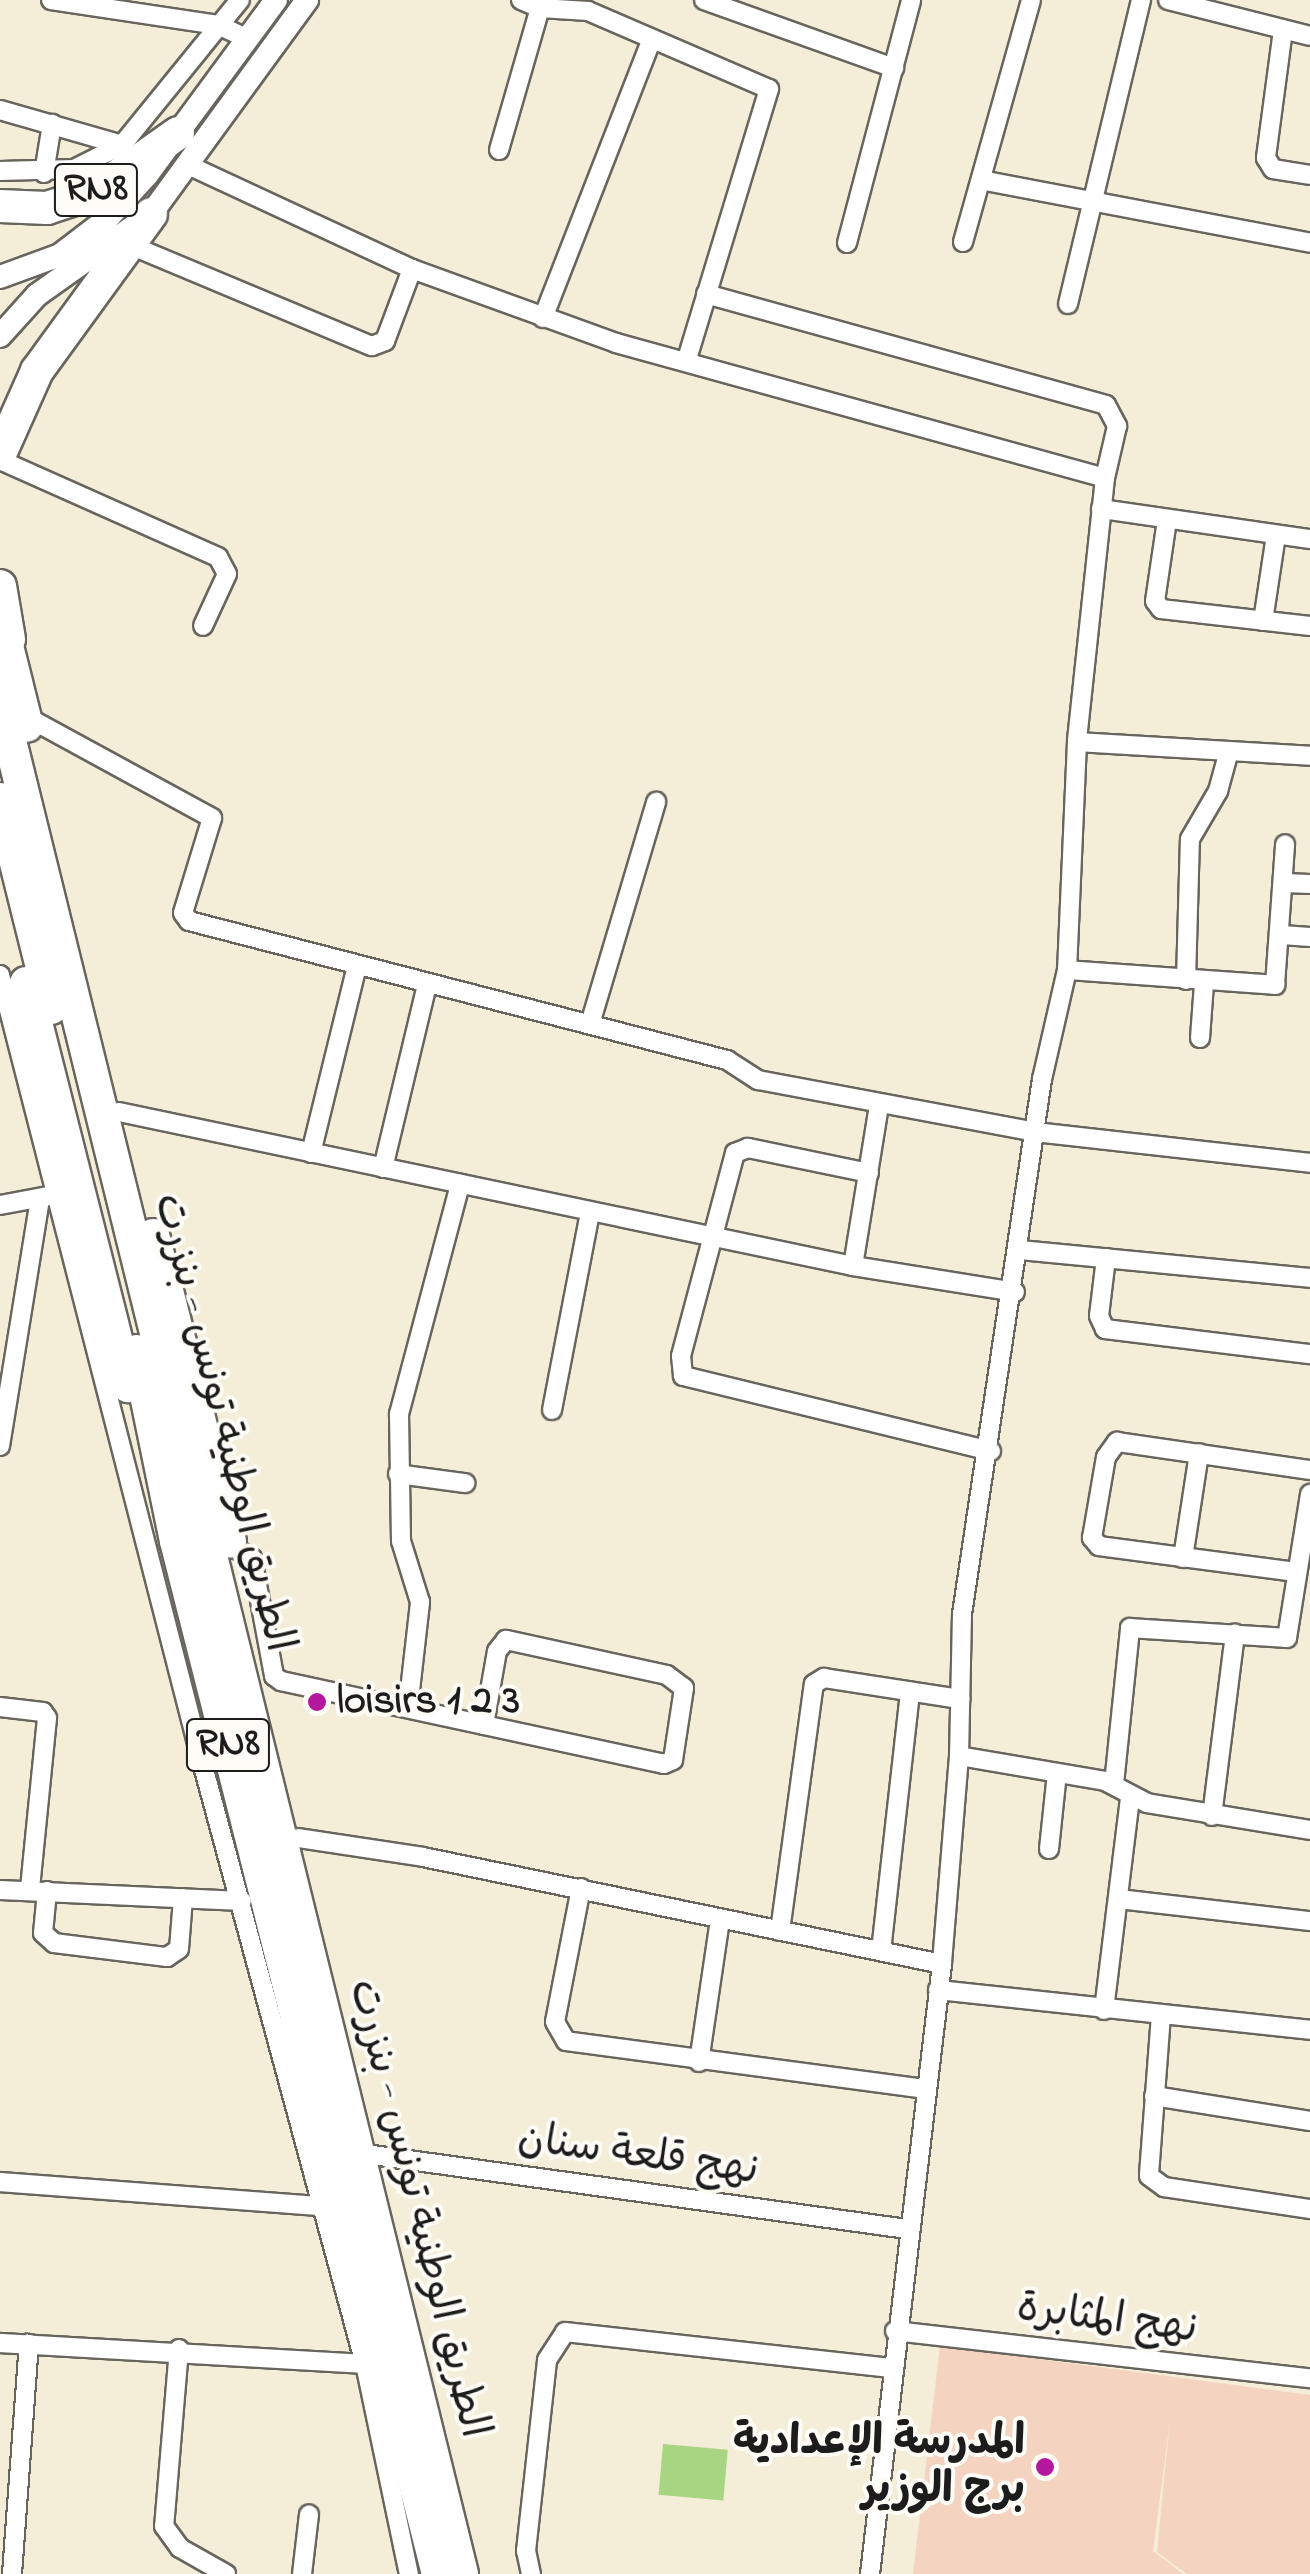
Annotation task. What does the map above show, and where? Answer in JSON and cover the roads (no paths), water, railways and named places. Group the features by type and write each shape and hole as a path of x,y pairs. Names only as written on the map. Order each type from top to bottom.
{"highway":[{"name":"RN8","path":"0,206 47,208 93,192 178,133"},
{"path":"0,457 37,371 151,214"},
{"path":"0,586 13,698"},
{"path":"0,618 13,698 231,1546 298,1838"},
{"name":"الطريق الوطنية تونس - بنزرت","path":"13,698 40,910 176,1541 456,2571"},
{"name":"الطريق الوطنية تونس - بنزرت","path":"0,799 40,910 342,2079 456,2571"},
{"name":"RN8","path":"0,882 123,1367 176,1541"},
{"name":"RN8","path":"298,1838 342,2079"}],"street":[{"path":"52,0 218,26 248,39"},
{"path":"0,171 44,173 100,161 122,145 240,0"},
{"path":"0,277 34,268 86,238 137,187 276,0"},
{"path":"0,336 37,296 151,214 190,166 307,0"},
{"path":"521,0 540,8 588,10 650,41 769,89 686,362"},
{"path":"704,0 894,68"},
{"path":"847,243 911,0"},
{"path":"963,242 1031,0"},
{"path":"1068,304 1141,0"},
{"path":"1168,0 1310,36"},
{"path":"499,150 540,8"},
{"path":"1282,30 1266,158 1272,169 1310,175"},
{"path":"544,318 650,41"},
{"path":"0,110 122,145"},
{"path":"44,173 52,124"},
{"path":"190,166 412,269 544,318 686,362 1104,478"},
{"path":"981,180 1310,243"},
{"path":"130,245 372,346 385,341 412,269"},
{"path":"706,294 1106,404 1116,426 1100,509 1077,742 1066,970 1035,1132 991,1451 962,1614 959,1756 942,1964 890,2368 870,2574"},
{"path":"0,457 218,557 226,574 203,626"},
{"path":"1100,509 1310,540"},
{"path":"1167,520 1157,606 1310,626"},
{"path":"1263,621 1276,535"},
{"path":"13,698 212,818 185,920 727,1060 748,1077 1035,1132 1310,1163"},
{"path":"1077,742 1310,756"},
{"path":"1200,1038 1190,839 1218,790 1229,751"},
{"path":"590,1024 656,802"},
{"path":"1066,970 1275,985 1282,935 1285,844"},
{"path":"1284,883 1310,884"},
{"path":"1282,935 1310,937"},
{"path":"311,1153 358,966"},
{"path":"0,975 60,1194 319,2206 365,2364 409,2574"},
{"path":"382,1168 427,985"},
{"path":"853,1266 879,1105"},
{"path":"120,1112 853,1266 1014,1292"},
{"path":"869,1173 740,1149 712,1236 681,1356 688,1380 991,1451"},
{"path":"408,1708 420,1602 401,1540 401,1405 460,1184"},
{"path":"0,1205 60,1194"},
{"path":"0,1441 40,1198"},
{"path":"552,1410 590,1212"},
{"path":"1020,1250 1310,1278"},
{"path":"1106,1258 1099,1316 1105,1329 1310,1354"},
{"path":"1296,1572 1098,1546 1092,1538 1110,1447 1129,1442 1310,1470"},
{"path":"1182,1558 1199,1452"},
{"path":"398,1474 465,1483"},
{"path":"1114,1784 1132,1626 1286,1638 1310,1494"},
{"path":"231,1546 252,1558 275,1678 484,1725 668,1764 684,1688 668,1675 506,1640 497,1651 484,1725"},
{"path":"1212,1816 1235,1633"},
{"path":"780,1931 814,1684 824,1678 960,1699"},
{"path":"881,1951 910,1692"},
{"path":"0,1707 47,1718 38,1890 43,1933 54,1943 167,1958 179,1948 182,1898"},
{"path":"959,1756 1114,1784 1130,1800 1310,1830"},
{"path":"1049,1849 1057,1774"},
{"path":"1104,2010 1130,1800"},
{"path":"298,1838 581,1888 942,1964"},
{"path":"581,1888 558,2034 576,2044 927,2089"},
{"path":"0,1890 242,1901"},
{"path":"1119,1898 1310,1921"},
{"path":"698,2062 720,1919"},
{"path":"938,1990 1310,2030"},
{"path":"1161,2015 1147,2170 1153,2181 1310,2209"},
{"path":"1154,2096 1310,2121"},
{"name":"نهج قلعة سنان","path":"358,2153 907,2229"},
{"path":"0,2182 112,2194 319,2206"},
{"name":"نهج المثابرة","path":"895,2331 1310,2378"},
{"path":"531,2574 526,2551 547,2360 566,2332 890,2368"},
{"path":"0,2343 179,2350 365,2364"},
{"path":"12,2574 28,2344"},
{"path":"179,2350 164,2526 180,2548 226,2574"},
{"path":"302,2574 310,2514"}],"place":[{"name":"loisirs 1 2 3","path":"317,1702"},
{"name":"المدرسة الإعدادية برج الوزير","path":"1045,2467"}]}
